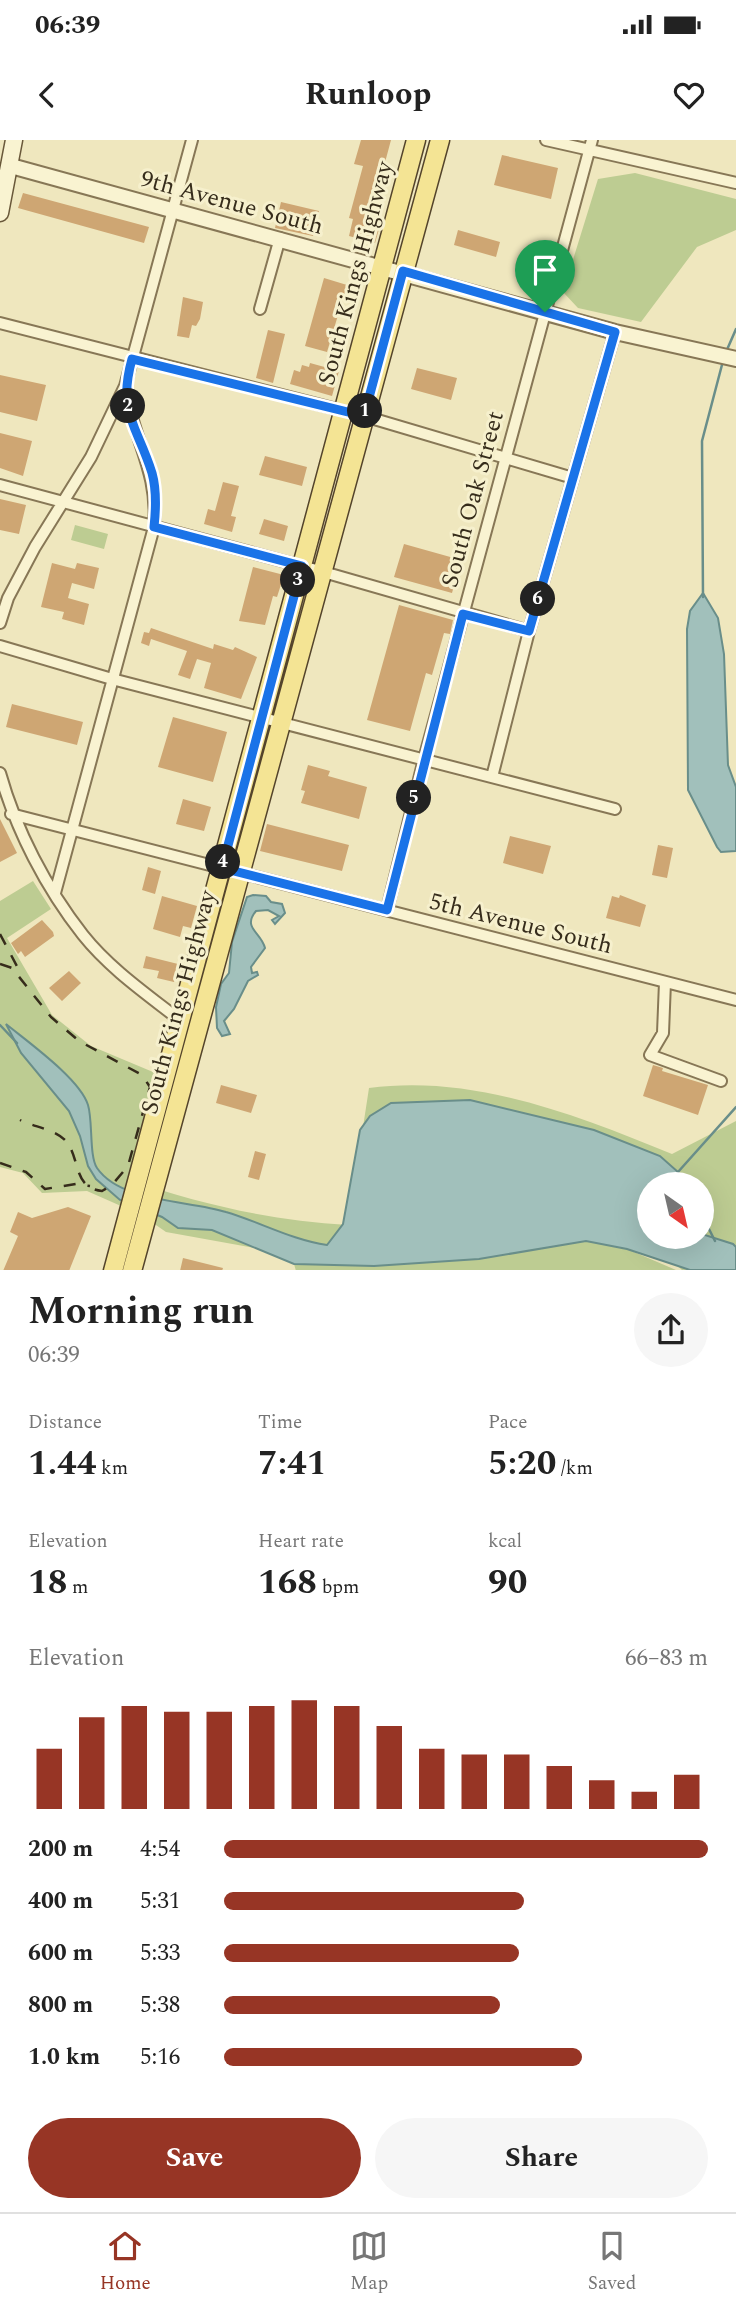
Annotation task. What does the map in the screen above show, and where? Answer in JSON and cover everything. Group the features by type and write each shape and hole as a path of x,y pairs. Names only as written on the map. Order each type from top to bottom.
{"main road":[{"path":"0,213 5,165 14,140"},
{"name":"South Kings Highway","path":"271,720 302,566 416,140"},
{"name":"South Kings Highway","path":"132,1270 230,870 271,720 320,571 440,140"},
{"name":"South Kings Highway","path":"113,1270 181,1021 230,870"}],"street":[{"path":"0,623 8,598 34,547 91,457 125,386 192,140"},
{"path":"546,140 590,145 736,183"},
{"name":"South Oak Street","path":"387,910 424,759 590,145"},
{"name":"9th Avenue South","path":"5,165 403,271 615,332 734,358"},
{"path":"260,309 280,238"},
{"path":"0,323 132,359 364,416 573,478"},
{"path":"492,777 529,631 615,332"},
{"path":"55,893 154,527 156,499 152,473 130,417 125,386"},
{"path":"0,485 302,566 529,631"},
{"path":"0,646 113,679 615,809"},
{"path":"0,773 11,814 55,893 85,937 130,981 181,1021"},
{"name":"5th Avenue South","path":"11,814 736,1000"},
{"path":"666,982 663,1033 650,1055 721,1081"}],"green space":[{"path":"635,173 736,199 736,230 697,247 641,322 578,308 563,292 598,179"},
{"path":"75,525 108,534 104,549 71,540"},
{"path":"33,881 51,909 7,938 52,1015 91,1046 159,1077 129,1180 237,1210 292,1220 348,1225 369,1088 408,1085 486,1092 562,1112 672,1154 736,1121 736,1270 682,1270 661,1251 654,1250 714,1250 714,1172 637,1172 637,1247 559,1236 272,1251 166,1232 123,1202 121,1206 87,1191 42,1193 23,1173 0,1167 0,901"},
{"path":"586,1241 627,1249 676,1270 296,1270 294,1264 374,1266 479,1259"}],"water":[{"path":"703,593 718,618 724,654 728,765 736,787 736,851 721,852 717,847 688,790 687,629 690,611"},
{"path":"266,896 271,902 282,904 285,913 275,924 272,920 279,916 268,910 256,911 252,917 252,926 265,948 251,967 252,973 257,972 258,975 248,981 234,1009 224,1021 230,1034 222,1036 217,1028 216,1007 221,984 229,973 232,942 247,897"},
{"path":"6,1024 75,1084 88,1105 93,1155 97,1168 122,1188 139,1194 226,1212 301,1239 327,1245 343,1224 360,1130 370,1116 391,1103 470,1100 594,1130 660,1156 678,1172 637,1172 637,1250 714,1250 714,1238 736,1247 736,1270 690,1270 627,1249 586,1241 479,1259 374,1266 294,1264 212,1230 178,1228 162,1217 120,1200 96,1179 88,1166 80,1136 69,1111 21,1053"}],"building":[{"path":"361,140 391,140 368,226 379,229 375,243 349,236 353,219 349,218 363,166 354,164"},
{"path":"502,155 558,168 551,199 494,185"},
{"path":"23,193 149,227 144,243 18,208"},
{"path":"281,202 319,211 313,236 275,228"},
{"path":"458,230 500,242 496,257 454,245"},
{"path":"324,278 347,285 327,352 305,346"},
{"path":"183,297 203,302 200,319 196,326 192,325 189,338 177,336"},
{"path":"268,330 285,334 273,383 256,378"},
{"path":"310,363 339,371 332,396 290,384 294,370 300,372 302,365 309,367"},
{"path":"417,368 457,378 451,400 411,389"},
{"path":"0,375 46,385 37,421 0,412"},
{"path":"0,433 32,441 23,476 0,468"},
{"path":"265,456 307,467 302,486 259,475"},
{"path":"223,482 239,486 231,516 236,517 232,532 204,524 208,509 215,511"},
{"path":"0,499 26,505 19,534 0,530"},
{"path":"264,519 288,526 284,541 259,534"},
{"path":"404,544 461,560 452,593 394,577"},
{"path":"52,563 75,569 77,563 99,568 94,589 72,583 68,598 89,604 84,625 62,619 64,612 41,607"},
{"path":"253,567 284,575 277,597 273,596 265,625 239,621"},
{"path":"399,605 453,620 450,634 444,633 432,675 426,673 410,731 367,720"},
{"path":"151,628 213,649 214,644 233,650 235,647 257,657 241,699 204,688 211,663 197,659 190,679 178,675 187,651 151,639 149,646 141,643 144,632 149,633"},
{"path":"12,704 83,722 77,745 6,727"},
{"path":"173,717 227,732 213,782 158,767"},
{"path":"308,765 330,771 328,776 367,787 359,819 301,803 305,791 301,790"},
{"path":"183,799 211,807 204,831 176,824"},
{"path":"0,819 17,853 0,862"},
{"path":"267,824 349,845 342,871 260,851"},
{"path":"510,836 551,846 543,874 503,863"},
{"path":"658,845 673,848 667,878 652,875"},
{"path":"148,867 161,871 155,894 142,890"},
{"path":"620,895 646,905 640,927 606,918 612,896 619,898"},
{"path":"162,896 197,906 191,928 183,926 180,937 153,929"},
{"path":"42,920 54,936 25,957 21,951 18,954 11,943"},
{"path":"146,956 178,964 174,982 157,978 159,971 143,968"},
{"path":"69,971 81,983 62,1001 49,988"},
{"path":"653,1065 663,1068 662,1071 708,1085 698,1115 643,1096"},
{"path":"221,1085 257,1095 251,1113 216,1103"},
{"path":"255,1151 266,1154 259,1180 248,1177"},
{"path":"68,1207 91,1216 69,1270 3,1270 18,1236 10,1232 18,1212 32,1218"},
{"path":"183,1258 223,1268 222,1270 180,1270"}],"waterway":[{"path":"726,352 736,329"},
{"path":"703,597 702,441 723,361"},
{"path":"0,1025 17,1043"},
{"path":"678,1172 736,1107"}],"railway":[{"path":"0,934 20,972"},
{"path":"0,964 12,968 51,1017 79,1041 142,1075 150,1087 128,1166 112,1185 102,1191 92,1189 81,1178 65,1140 50,1131 20,1120"},
{"path":"0,1163 26,1172 45,1189 76,1184 90,1186"}],"route":[{"path":"403,271 545,312 615,332 529,631 463,614 387,910 222,868 302,566 154,527 156,499 152,473 130,417 125,386 132,359 364,416 403,271"}]}
